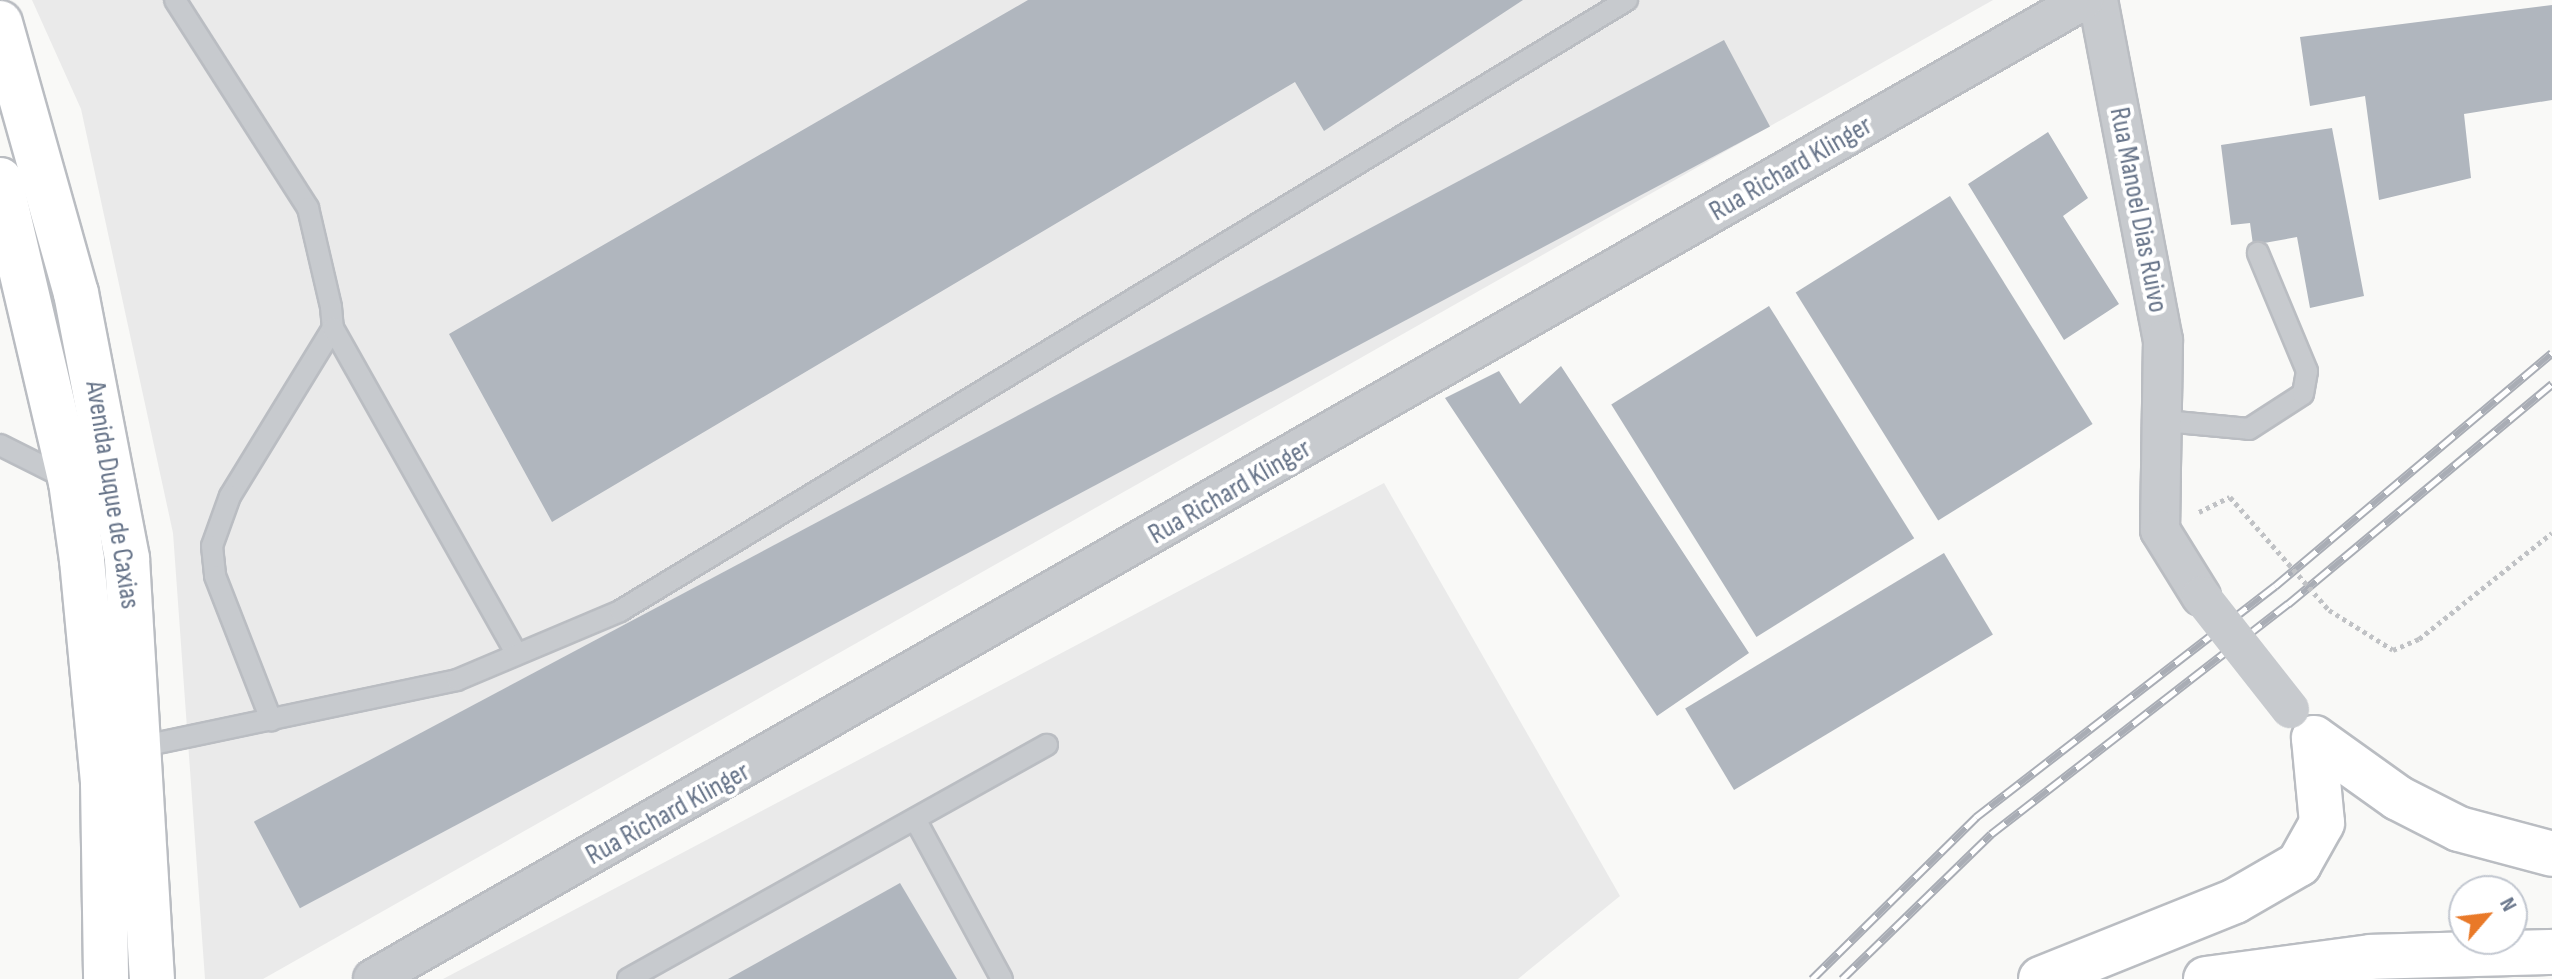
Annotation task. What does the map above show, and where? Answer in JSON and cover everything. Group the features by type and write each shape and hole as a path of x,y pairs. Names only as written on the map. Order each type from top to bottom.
{"main road":[{"name":"Avenida Duque de Caxias","path":"0,23 76,293 114,479 144,746 152,979"},
{"name":"Avenida Duque de Caxias","path":"0,180 71,482 82,560 103,783 106,979"},
{"path":"2302,724 2398,798 2459,829 2552,854"},
{"path":"2041,979 2235,901 2299,864 2322,823 2302,724"},
{"path":"2206,979 2371,957 2552,952"}],"street":[{"name":"Rua Richard Klinger","path":"373,979 2084,0"},
{"name":"Rua Manoel Dias Ruivo","path":"2098,0 2163,340 2165,421 2155,503 2160,530 2201,596 2302,724"}],"lane":[{"path":"175,0 308,208 333,328 517,654"},
{"path":"144,746 457,680 620,611 1627,0"},
{"path":"2165,421 2249,429 2303,394 2307,371 2258,253"},
{"path":"271,720 215,576 212,546 230,496 333,328"},
{"path":"0,445 71,482"},
{"path":"628,979 1047,745"},
{"path":"915,819 1002,979"}],"path":[{"path":"2230,497 2329,610 2393,650 2419,639 2552,533"}],"shaded area":[{"path":"32,0 1993,0 263,979 205,979 173,533 81,109"},
{"path":"1384,483 1620,896 1518,979 443,979"}],"building":[{"path":"1028,0 1523,0 1324,131 1295,82 552,522 449,334"},
{"path":"2552,5 2552,100 2464,114 2471,178 2379,200 2365,96 2310,106 2300,37"},
{"path":"1724,40 1770,127 300,908 254,822"},
{"path":"2332,128 2364,296 2310,308 2297,237 2253,245 2250,223 2231,225 2221,145"},
{"path":"2048,132 2088,198 2063,216 2119,304 2064,340 1968,184"},
{"path":"1950,196 2093,424 1938,521 1796,292"},
{"path":"1769,306 1914,538 1756,637 1611,405"},
{"path":"1561,366 1749,653 1657,716 1445,398 1499,371 1520,404"},
{"path":"1944,553 1993,634 1734,790 1685,709"},
{"path":"900,883 957,979 728,979"}],"railway":[{"path":"1812,979 1976,817 2275,586 2552,353"},
{"path":"1842,979 1991,834 2288,604 2552,384"}]}
